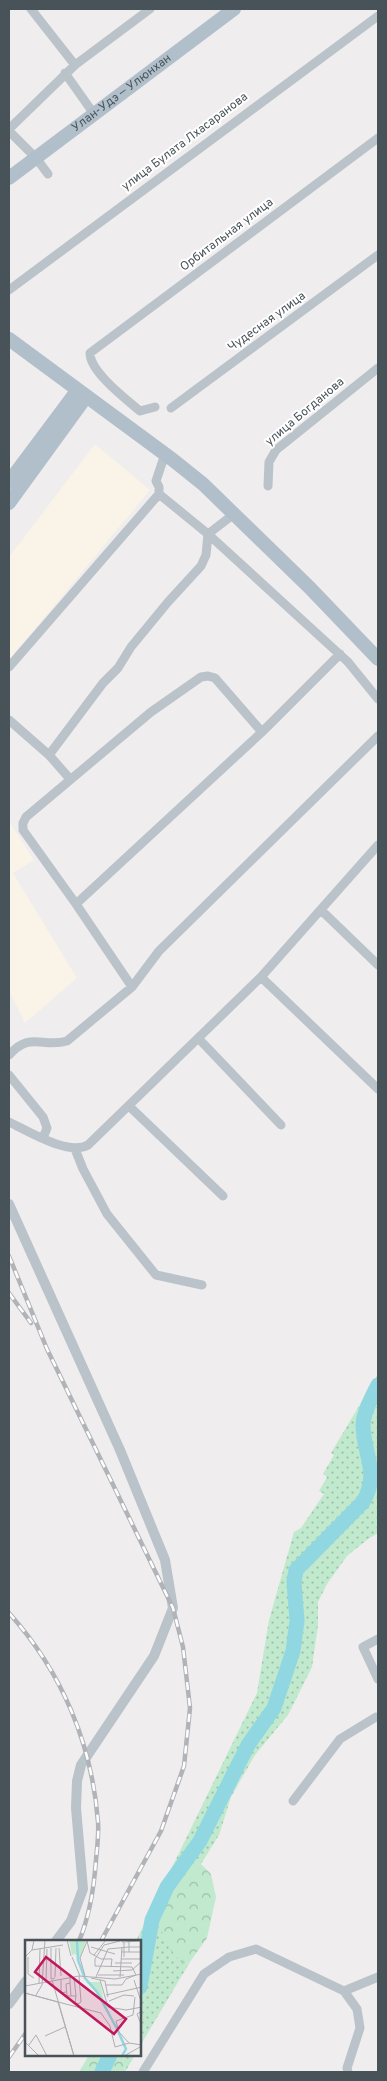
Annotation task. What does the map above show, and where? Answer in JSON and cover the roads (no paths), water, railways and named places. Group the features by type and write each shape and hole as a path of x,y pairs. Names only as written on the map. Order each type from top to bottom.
{"main road":[{"name":"Улан-Удэ — Улюнхан","path":"9,178 234,9"},
{"path":"9,339 203,484 310,588 378,659"},
{"path":"9,482 82,394"},
{"path":"9,503 82,394"}],"street":[{"path":"31,9 75,65"},
{"path":"48,174 36,158 9,130 75,65 148,9"},
{"name":"улица Булата Лхасаранова","path":"9,290 378,16"},
{"path":"66,73 94,114"},
{"name":"Орбитальная улица","path":"155,407 140,411 104,378 91,359 90,353 378,138"},
{"name":"Чудесная улица","path":"171,408 378,255"},
{"name":"улица Богданова","path":"268,486 269,462 276,450 378,368"},
{"path":"9,667 159,494 159,487 156,481 165,454"},
{"path":"159,494 208,534 340,654 378,699"},
{"path":"49,755 103,683 118,668 131,647 201,566 206,555 208,534 234,514"},
{"path":"76,904 262,732 340,654"},
{"path":"132,987 23,830 23,823 26,817 150,712 201,677 215,678 262,732"},
{"path":"9,720 49,755 70,779"},
{"path":"9,1055 26,1041 67,1041 132,987 159,951 378,738"},
{"path":"9,1122 43,1138 75,1149 88,1145 261,977 378,844"},
{"path":"321,910 378,965"},
{"path":"261,977 378,1089"},
{"path":"199,1039 281,1125"},
{"path":"9,1075 43,1117 47,1128 43,1138"},
{"path":"129,1106 223,1196"},
{"path":"75,1149 83,1169 107,1214 156,1274 202,1285"},
{"path":"9,1204 120,1450 165,1560 172,1608 154,1656 81,1765 77,1781 76,1808 83,1889 71,1921 57,1940"},
{"path":"378,1638 363,1647 378,1678"},
{"path":"292,1801 340,1739 378,1718"},
{"path":"143,2072 204,1974 229,1957 256,1949 344,1991 357,2009 360,2028 347,2068 348,2072"},
{"path":"344,1991 378,1977"},
{"path":"9,2004 25,1982"}],"waterway":[{"path":"141,1981 152,1920 167,1887 200,1841 248,1745 274,1708 293,1651 297,1621 294,1582 296,1570 363,1502 368,1492 371,1473 363,1421 368,1405 378,1385"},
{"path":"102,2072 110,2056"}],"railway":[{"path":"9,1256 47,1349 173,1608 183,1647 190,1708 184,1766 161,1831 102,1940"},
{"path":"9,1293 31,1323"},
{"path":"9,1613 28,1636 59,1684 71,1710 89,1765 95,1793 98,1836 91,1901 79,1940"},
{"path":"9,2057 25,2034"}]}
